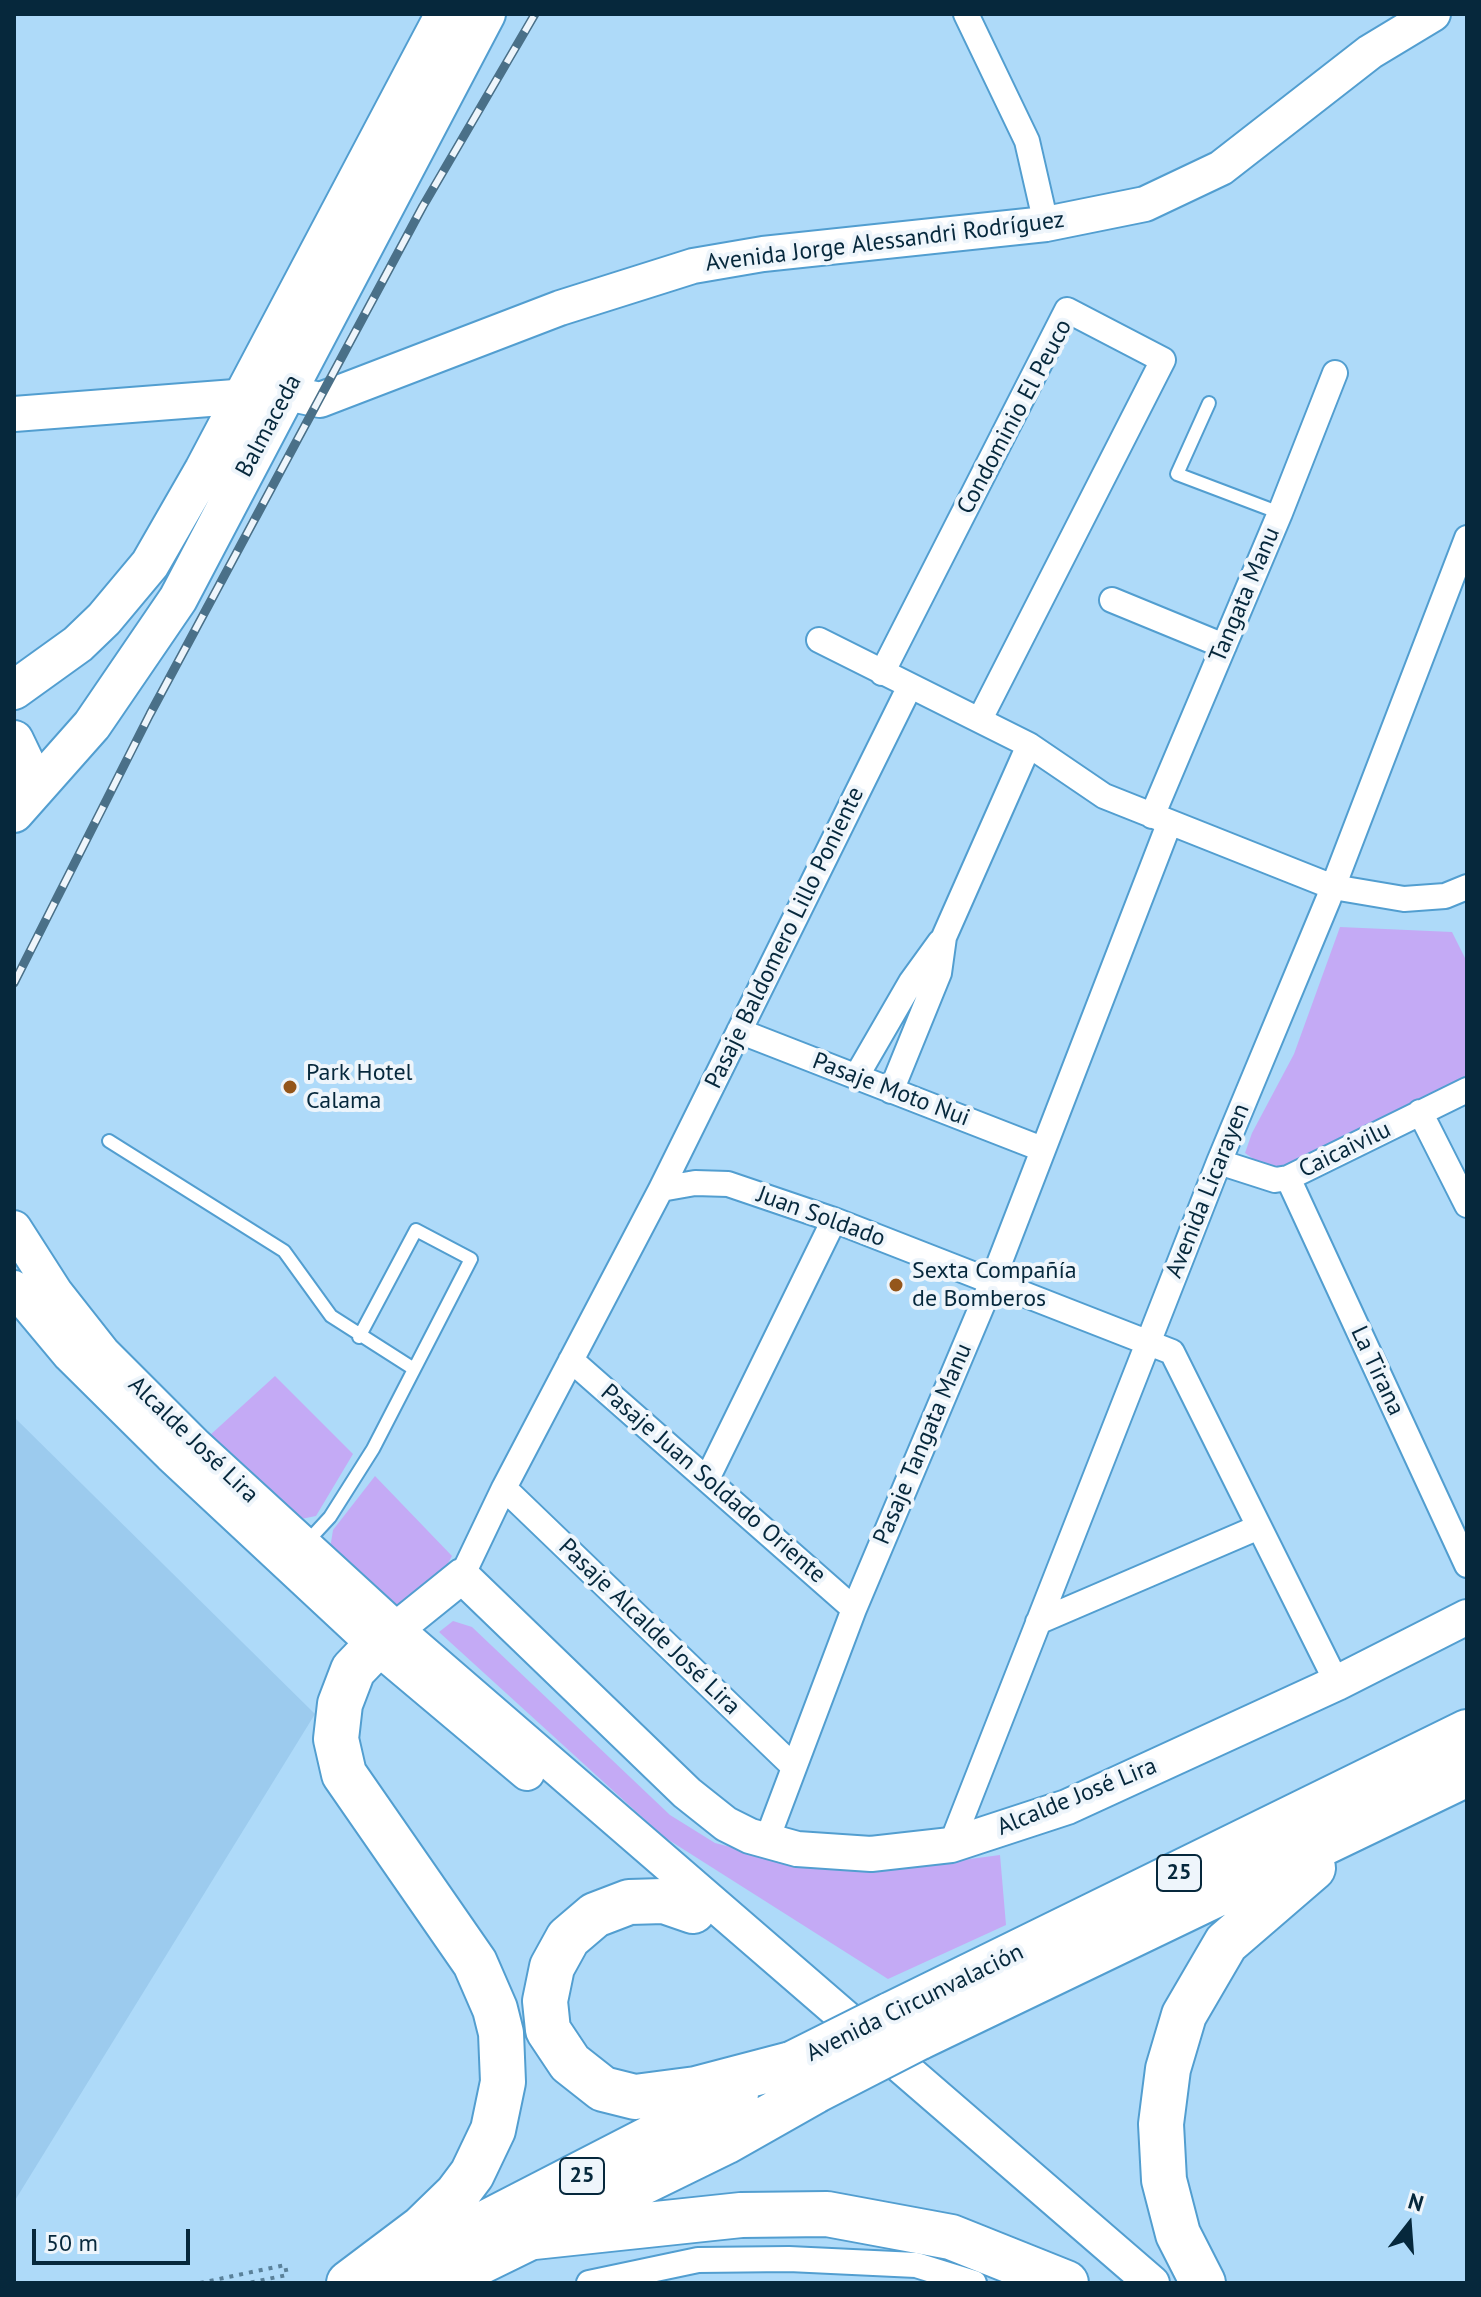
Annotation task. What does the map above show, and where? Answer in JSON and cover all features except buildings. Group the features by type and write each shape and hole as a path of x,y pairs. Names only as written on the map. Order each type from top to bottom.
{"highway":[{"path":"386,1638 363,1668 354,1694 353,1728 361,1762 456,1907 579,2074 603,2089 635,2097 801,2072"},
{"path":"349,2283 422,2228 457,2194 472,2174 493,2130 503,2082 501,2033 495,2009 475,1963 344,1774 336,1739 340,1704 353,1670 386,1638"},
{"name":"Avenida Circunvalación","path":"904,2027 1467,1732"},
{"name":"Avenida Circunvalación","path":"367,2283 801,2072 1380,1816 1467,1774"},
{"path":"1203,2283 1178,2234 1161,2152 1168,2069 1184,2015 1226,1943 1276,1896 1380,1816"},
{"path":"548,2030 545,2001 552,1967 568,1938 581,1925 603,1911 629,1902 664,1901 693,1911"},
{"name":"Avenida Circunvalación","path":"437,2283 725,2142 801,2072"},
{"path":"534,2237 741,2215 827,2214 911,2227 951,2237 1066,2283"}],"main road":[{"name":"Balmaceda","path":"14,690 78,644 129,592 169,533 445,14"},
{"name":"Balmaceda","path":"17,809 92,725 152,641 287,393 486,14"},
{"path":"14,740 26,765 26,793 17,809"}],"street":[{"path":"966,14 1027,141 1046,224"},
{"name":"Avenida Jorge Alessandri Rodríguez","path":"14,414 287,393 320,400 560,308 693,266 763,254 1046,224 1145,204 1221,168 1370,52 1433,14"},
{"name":"Condominio El Peuco","path":"882,673 1067,310 1163,360 976,726"},
{"name":"Tangata Manu","path":"1161,820 1224,646 1335,373"},
{"name":"Avenida Licarayen","path":"951,1845 1219,1162 1462,578 1467,538"},
{"path":"1112,600 1224,646"},
{"path":"819,640 910,686 976,726 1029,745 1104,796 1333,887 1404,899 1445,896 1467,887"},
{"name":"Pasaje Baldomero Lillo Poniente","path":"661,1189 910,686"},
{"path":"856,1077 911,982 944,937 1029,745"},
{"name":"Pasaje Tangata Manu","path":"766,1842 854,1609 992,1282 1161,820"},
{"path":"891,1091 939,973 944,937"},
{"name":"Pasaje Moto Nui","path":"739,1031 1042,1149"},
{"name":"Caicaivilu","path":"1219,1162 1275,1180 1288,1178 1467,1090"},
{"path":"1420,1112 1467,1205"},
{"name":"La Tirana","path":"1288,1178 1467,1565"},
{"name":"Juan Soldado","path":"661,1189 695,1183 728,1184 834,1220 1172,1352 1337,1683"},
{"path":"386,1638 462,1576 504,1488 661,1189"},
{"path":"707,1479 834,1220"},
{"name":"Alcalde José Lira","path":"14,1228 55,1292 103,1353 304,1545 386,1638 1152,2283"},
{"name":"Alcalde José Lira","path":"14,1288 94,1380 1117,2283"},
{"name":"Pasaje Juan Soldado Oriente","path":"571,1360 854,1609"},
{"name":"Pasaje Alcalde José Lira","path":"504,1488 794,1767"},
{"path":"1038,1622 1259,1527"},
{"name":"Alcalde José Lira","path":"462,1576 706,1809 726,1824 766,1842 846,1854 951,1845 1067,1807 1337,1683 1467,1617"},
{"path":"589,2283 698,2260 759,2259 916,2265 974,2283"}],"lane":[{"path":"1209,403 1177,474 1280,513"},
{"path":"109,1141 284,1251 331,1316 359,1337 414,1369"},
{"path":"304,1545 330,1517 373,1449 471,1259 416,1230 359,1337"}],"path":[{"path":"200,2283 285,2265 287,2275 248,2283"}],"shaded area":[{"path":"1340,927 1452,932 1467,962 1467,1075 1283,1171 1259,1163 1245,1153 1252,1133 1294,1054"},
{"path":"275,1376 353,1454 316,1516 291,1521 209,1436"},
{"path":"14,1417 315,1714 14,2202"},
{"path":"375,1476 452,1556 441,1576 416,1602 387,1611 329,1555 333,1530"},
{"path":"453,1621 472,1627 670,1815 715,1843 809,1867 880,1871 1000,1855 1006,1925 888,1979 664,1837 439,1632"}],"railway":[{"path":"14,983 150,714 423,206 535,14"}],"place":[{"name":"Park Hotel Calama","path":"290,1087"},
{"name":"Sexta Compañía de Bomberos","path":"896,1285"}]}
